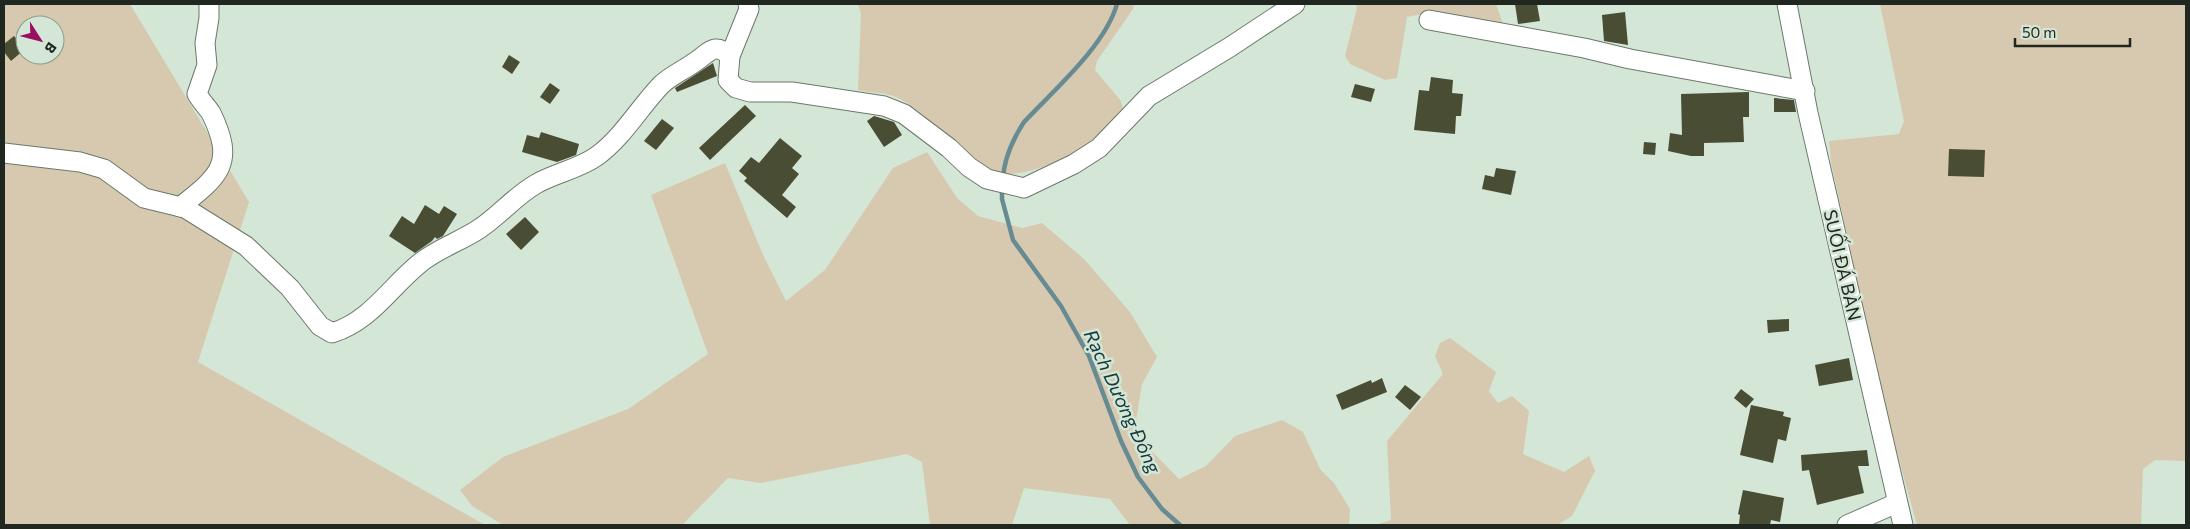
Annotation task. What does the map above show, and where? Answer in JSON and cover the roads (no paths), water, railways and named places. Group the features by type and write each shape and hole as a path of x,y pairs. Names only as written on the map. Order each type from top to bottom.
{"street":[{"path":"180,207 212,181 221,165 224,149 210,111 197,94 207,65 205,43 209,4"},
{"path":"748,4 749,9 730,56 728,80 736,88 750,92 792,92 884,106 904,114 949,148 969,167 987,178 1024,188 1074,164 1099,148 1149,96 1230,47 1294,4"},
{"name":"SUỐI ĐÁ BÀN","path":"1787,4 1808,113 1903,525"},
{"path":"1428,20 1805,91"},
{"path":"4,154 80,162 104,169 144,198 180,207 208,221 246,246 290,288 320,326 332,333 343,330 364,317 383,301 421,262 480,228 534,185 596,156 620,135 662,84 703,57 709,50 724,50 730,56"},
{"path":"1847,525 1897,503"}],"waterway":[{"name":"Rạch Dương Đông","path":"1003,179 1010,149 1024,122 1077,67 1102,36 1117,4"},
{"name":"Rạch Dương Đông","path":"1002,187 1002,199 1013,240 1061,306 1089,356 1121,441 1138,477 1162,509 1180,525"}]}
